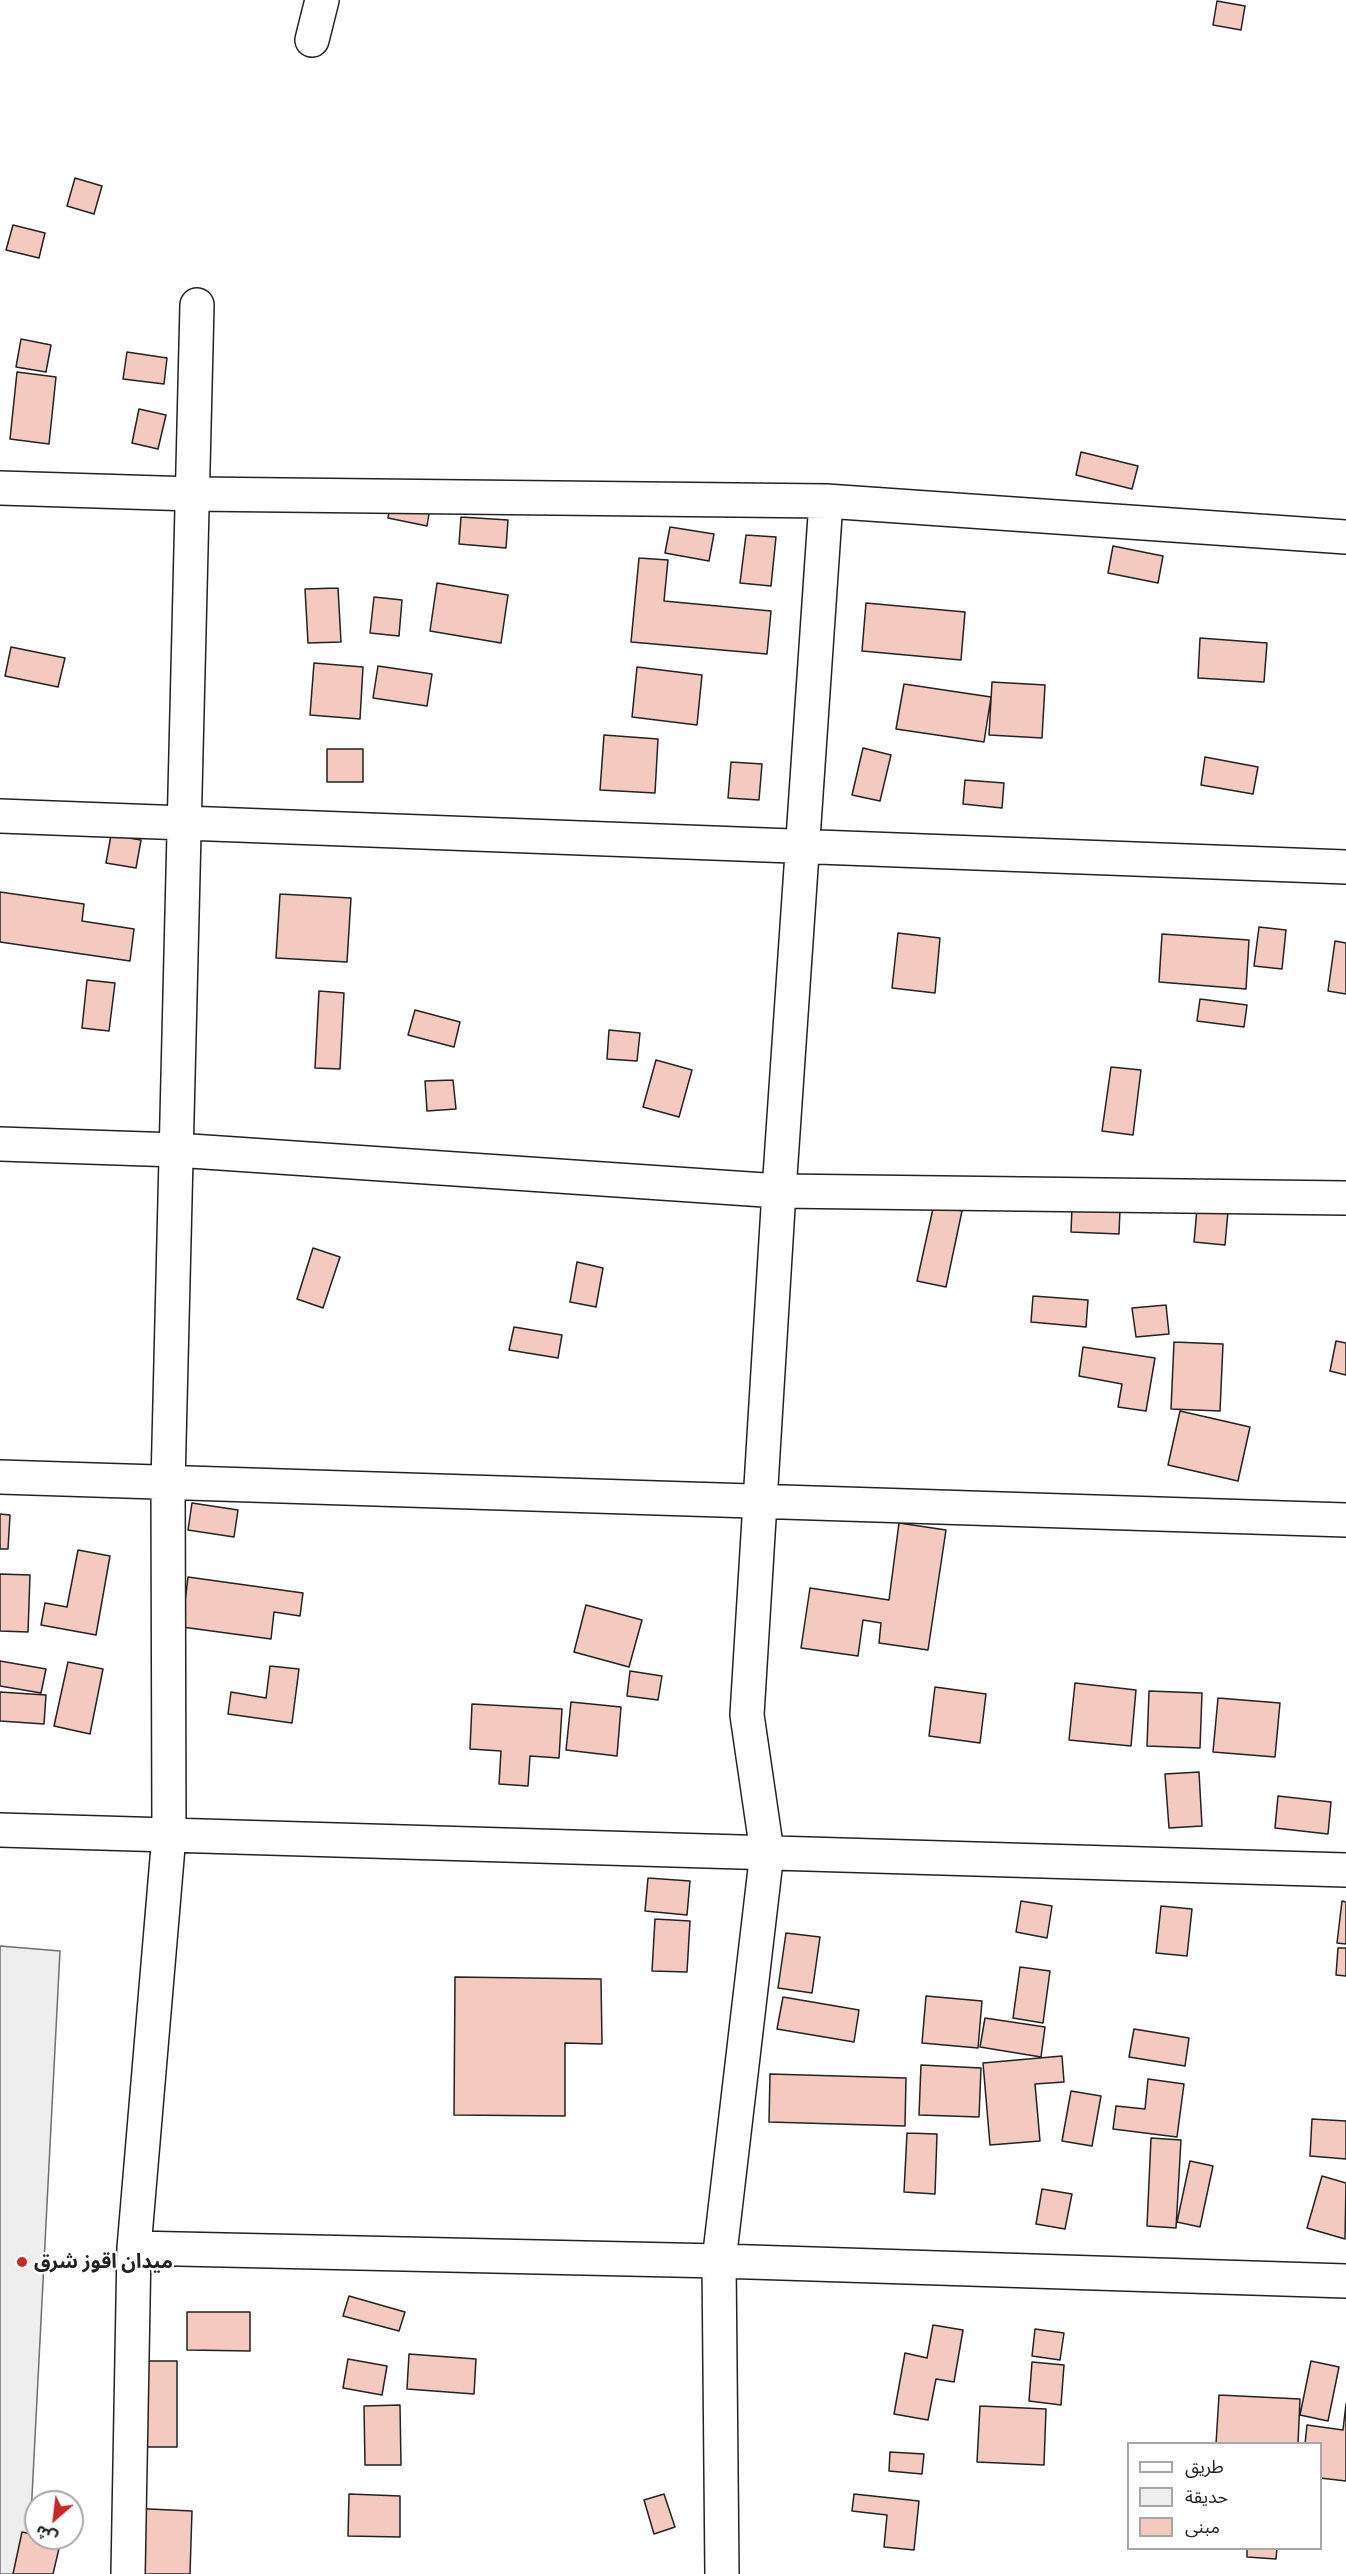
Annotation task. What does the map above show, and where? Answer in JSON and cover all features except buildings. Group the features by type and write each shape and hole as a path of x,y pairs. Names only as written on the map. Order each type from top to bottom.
{"street":[{"path":"312,40 322,0"},
{"path":"128,2574 134,2248 169,1835 168,1483 197,305"},
{"path":"0,488 193,494 826,501 1346,537"},
{"path":"722,2574 719,2261 767,1852 747,1715 779,1191 826,501"},
{"path":"0,816 1346,867"},
{"path":"0,1144 176,1150 779,1191 1346,1198"},
{"path":"0,1478 1346,1520"},
{"path":"0,1830 1346,1870"},
{"path":"134,2248 719,2261 1346,2281"}],"green space":[{"name":"ميدان اقوز شرق","path":"0,1946 60,1951 32,2490 24,2490 24,2550 29,2550 28,2574 0,2574"}],"place":[{"name":"ميدان اقوز شرق","path":"22,2262"}]}
